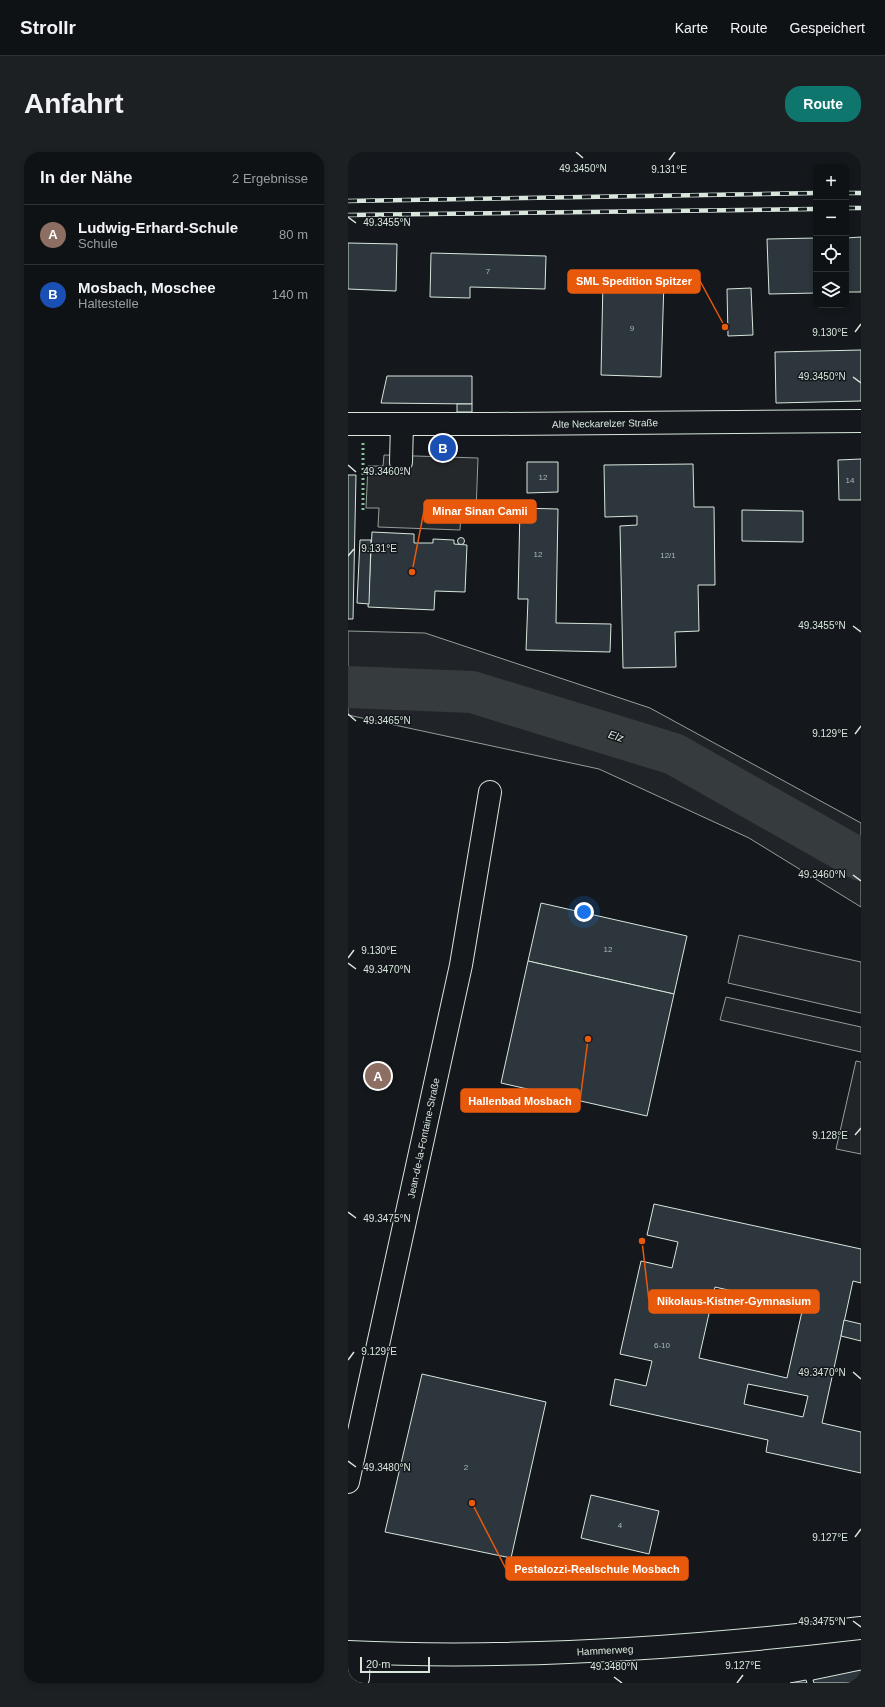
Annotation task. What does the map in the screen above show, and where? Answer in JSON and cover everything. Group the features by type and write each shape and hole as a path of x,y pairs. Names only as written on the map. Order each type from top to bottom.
{"street":[{"name":"Alte Neckarelzer Straße","path":"348,424 861,421"},
{"path":"401,462 402,424"},
{"name":"Jean-de-la-Fontaine-Straße","path":"348,1482 461,965 490,792"},
{"name":"Hammerweg","path":"353,1653 410,1655 509,1655 751,1640 861,1628"},
{"path":"348,1677 358,1678 353,1653"}],"shaded area":[{"path":"384,455 478,458 476,512 461,512 460,530 378,527 379,508 366,508 368,466 383,466"},
{"path":"348,631 425,633 650,708 861,823 861,907 749,838 599,769 348,715"},
{"path":"739,935 861,962 861,1013 728,983"},
{"path":"726,997 861,1027 861,1052 720,1020"},
{"path":"856,1061 861,1062 861,1154 836,1149"}],"building":[{"path":"861,237 861,292 849,292 849,238"},
{"path":"813,238 813,293 769,294 767,239"},
{"path":"348,243 397,244 396,291 348,289"},
{"path":"431,253 546,256 545,289 470,287 470,298 430,297"},
{"path":"603,280 664,281 661,377 601,375"},
{"path":"751,288 753,335 728,336 727,289"},
{"path":"861,350 861,401 776,403 775,352"},
{"path":"387,376 472,376 472,404 381,403"},
{"path":"457,404 472,404 472,412 457,412"},
{"path":"861,459 861,500 839,500 838,460"},
{"path":"527,462 558,462 558,492 527,493"},
{"path":"693,464 694,507 714,507 715,585 698,585 699,631 675,632 676,667 623,668 620,526 637,525 637,516 605,517 604,465"},
{"path":"348,475 356,475 353,619 348,619"},
{"path":"520,508 558,509 556,623 611,624 610,652 526,650 528,599 518,599"},
{"path":"742,510 803,511 803,542 742,541"},
{"path":"372,532 414,534 414,543 433,543 433,539 454,540 454,544 467,545 465,592 435,591 434,610 368,607"},
{"path":"461,538 464,541 461,544 458,541"},
{"path":"360,540 371,540 369,604 357,603"},
{"path":"541,903 687,936 674,994 528,961"},
{"path":"528,961 674,994 647,1116 501,1083"},
{"path":"654,1204 861,1249 861,1283 853,1281 822,1423 861,1432 861,1473 766,1452 768,1440 610,1405 615,1379 646,1386 652,1361 620,1354 641,1261 672,1268 678,1242 647,1235","holes":["715,1287 803,1307 787,1378 699,1358","748,1384 808,1396 803,1417 744,1404"]},
{"path":"844,1320 861,1324 861,1341 841,1336"},
{"path":"422,1374 546,1402 511,1558 385,1532"},
{"path":"591,1495 659,1511 649,1554 581,1538"},
{"path":"861,1670 861,1683 814,1683 813,1680"},
{"path":"806,1680 807,1683 790,1683"}],"waterway":[{"name":"Elz","path":"348,687 472,692 674,754 861,860"}],"railway":[{"path":"348,201 813,193"},
{"path":"849,193 861,193"},
{"path":"849,208 861,208"},
{"path":"348,215 813,209"}],"hedge":[{"path":"363,442 363,510"}],"place":[{"name":"SML Spedition Spitzer","path":"725,327"},
{"name":"Mosbach, Moschee","path":"443,448"},
{"name":"Minar Sinan Camii","path":"412,572"},
{"name":"Hallenbad Mosbach","path":"588,1039"},
{"name":"Ludwig-Erhard-Schule","path":"378,1076"},
{"name":"Nikolaus-Kistner-Gymnasium","path":"642,1241"},
{"name":"Pestalozzi-Realschule Mosbach","path":"472,1503"}]}
